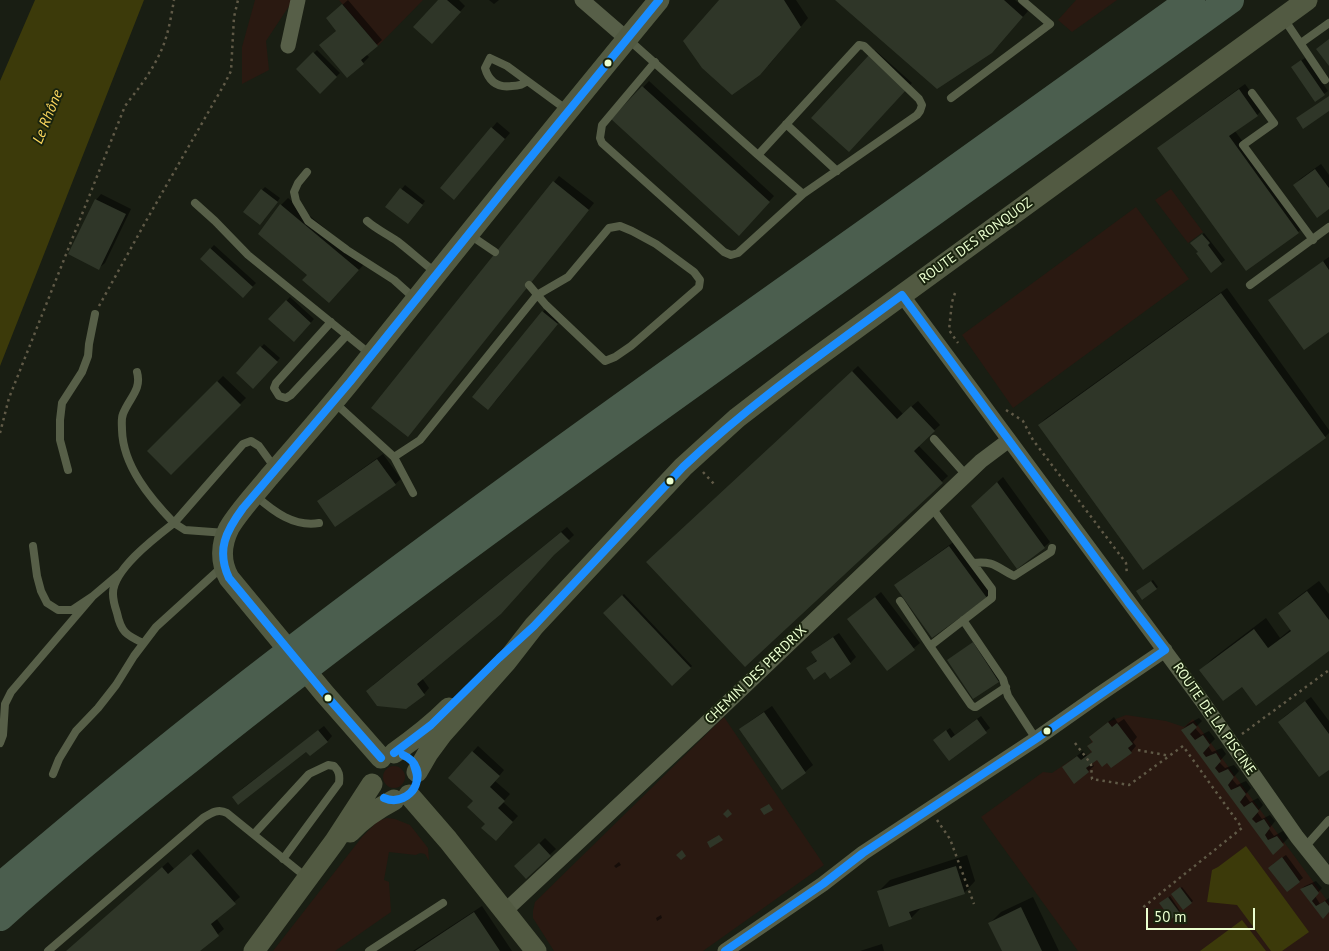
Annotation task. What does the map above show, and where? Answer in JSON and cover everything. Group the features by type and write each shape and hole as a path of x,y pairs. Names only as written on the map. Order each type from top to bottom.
{"highway":[{"path":"0,887 120,786 276,677 320,643 475,513 1191,0"},
{"path":"320,643 418,583 1230,0"},
{"path":"0,917 149,791 276,677"}],"street":[{"path":"288,46 298,0"},
{"path":"582,0 627,39"},
{"path":"387,755 324,693 229,578 223,566 222,548 227,533 232,523 334,402 436,273 659,0"},
{"name":"ROUTE DES RONQUOZ","path":"387,755 414,739 431,725 534,626 698,452 737,418 806,365 1306,0"},
{"name":"ROUTE DE LA PISCINE","path":"902,295 1165,650 1305,847 1329,877"},
{"name":"CHEMIN DES PERDRIX","path":"505,911 966,475 1009,440"},
{"name":"ROUTE DES RONQUOZ","path":"417,772 428,752 442,734 506,662 534,626"},
{"path":"725,951 823,884 863,853 1036,739 1165,650"},
{"path":"309,876 366,817 379,808 402,798 416,785 417,772 414,765 409,758 402,754 387,755 372,767 372,784 378,794 386,799 402,798 448,840 536,951"},
{"path":"254,951 334,842 372,784"}],"lane":[{"path":"951,98 1050,24 1022,0"},
{"path":"1282,18 1325,80"},
{"path":"1300,43 1329,23"},
{"path":"627,39 803,194"},
{"path":"655,62 602,125 600,138 602,143 724,252 731,255 738,253 803,194 916,115 922,105 919,99 864,46 859,45 758,155"},
{"path":"527,81 523,85 504,88 487,76 485,68 490,58 507,66 568,111"},
{"path":"1252,93 1274,123 1243,145 1313,240"},
{"path":"786,124 837,171"},
{"path":"307,172 294,192 296,201 308,221 347,250 394,280 416,299"},
{"path":"195,203 248,254 371,355"},
{"path":"367,221 379,231 400,243 436,273"},
{"path":"394,457 420,440 537,295 568,277 609,228 620,226 656,244 694,272 700,280 698,287 631,346 605,362 537,295 529,285"},
{"path":"1250,285 1328,231"},
{"path":"468,234 496,252"},
{"path":"68,470 60,440 62,403 82,372 88,356 95,314"},
{"path":"330,322 276,382 274,388 279,396 286,398 291,395 347,335"},
{"path":"137,372 139,379 137,390 122,416 122,437 127,455 139,480 156,504 174,523 185,530 227,533"},
{"path":"334,402 394,457 413,493"},
{"path":"934,439 966,475"},
{"path":"33,546 37,576 47,604 58,610 72,610 93,596 120,573 142,549 174,523 243,444 251,441 259,446 276,469"},
{"path":"255,495 271,509 285,517 298,522 314,524 319,522"},
{"path":"930,646 992,598 993,594 992,589 932,508"},
{"path":"973,563 995,564 1014,576 1051,552 1052,548"},
{"path":"53,774 59,759 76,731 98,708 116,685 134,656 156,627 223,566"},
{"path":"120,573 113,593 120,625 127,636 143,643"},
{"path":"0,744 3,734 5,704 11,692 93,596"},
{"path":"900,601 971,705 976,707 1006,687"},
{"path":"963,620 1003,679 1008,696 1036,739"},
{"path":"0,694 4,695 11,692"},
{"path":"254,834 309,774 328,765 334,766 340,777 339,783 283,859"},
{"path":"48,951 214,811 222,810 227,813 283,859 309,876"},
{"path":"1305,847 1329,820"},
{"path":"369,951 443,903"}],"path":[{"path":"0,434 9,398 125,106 144,81 161,52 174,0"},
{"path":"95,314 146,221 226,83 231,71 234,17 238,0"},
{"path":"955,293 948,330 960,346"},
{"path":"1003,408 1023,421 1033,440 1126,563 1127,574 1131,580"},
{"path":"698,466 714,484"},
{"path":"1230,742 1329,670"},
{"path":"1075,743 1091,764 1092,779 1129,785 1183,746 1242,828 1141,909"},
{"path":"1138,750 1170,756"},
{"path":"936,819 950,839 974,904"}],"shaded area":[{"path":"255,0 293,0 266,41 269,70 242,84 242,47"},
{"path":"339,0 423,0 378,46"},
{"path":"1076,0 1117,0 1072,32 1058,20"},
{"path":"1171,189 1203,232 1188,243 1155,200"},
{"path":"1136,207 1189,279 1013,408 962,335"},
{"path":"1126,715 1166,721 1184,727 1193,719 1329,903 1329,951 1078,951 981,817 1043,772 1052,773 1077,756 1081,760 1091,752 1087,746 1092,742 1089,737 1108,722"},
{"path":"724,717 824,865 703,951 554,951 533,918 535,902"},
{"path":"394,766 402,769 405,777 402,785 394,788 386,785 383,777 386,769"},
{"path":"387,818 410,825 428,848 429,861 425,854 389,852 384,880 389,882 391,912 335,951 273,951 362,837 378,821"}],"water":[{"name":"Le Rhône","path":"35,0 144,0 0,366 0,81"},
{"path":"1246,846 1309,932 1282,951 1271,951 1237,905 1207,902 1212,870"},
{"path":"1242,920 1266,951 1200,951"}],"building":[{"path":"438,0 447,0 461,12 432,44 413,27"},
{"path":"719,0 784,0 801,27 760,75 732,95 702,68 683,41"},
{"path":"835,0 1004,0 1023,17 992,53 937,89"},
{"path":"342,4 378,46 361,60 364,64 347,78 319,45 336,31 326,18"},
{"path":"1329,39 1329,66 1316,49"},
{"path":"313,52 337,77 320,94 296,69"},
{"path":"869,55 907,89 849,152 811,118"},
{"path":"1301,60 1325,95 1315,102 1291,67"},
{"path":"642,86 770,202 739,236 611,119"},
{"path":"1239,89 1258,116 1229,136 1299,233 1246,271 1157,148"},
{"path":"1329,96 1329,111 1303,129 1296,118"},
{"path":"491,127 505,139 454,200 440,188"},
{"path":"1315,169 1329,188 1329,209 1317,218 1293,185"},
{"path":"553,181 589,210 408,437 371,408"},
{"path":"400,188 423,205 408,224 385,207"},
{"path":"261,189 278,202 260,225 243,212"},
{"path":"95,199 126,214 99,270 68,254"},
{"path":"280,204 359,270 329,303 302,280 307,275 258,234"},
{"path":"1202,234 1210,243 1208,245 1222,264 1211,273 1190,243"},
{"path":"210,248 253,287 243,298 200,259"},
{"path":"1323,261 1329,270 1329,332 1304,350 1268,300"},
{"path":"1221,293 1326,438 1143,570 1038,425"},
{"path":"286,300 311,323 294,342 268,319"},
{"path":"542,311 558,324 488,410 472,397"},
{"path":"260,346 278,362 253,389 236,373"},
{"path":"852,371 897,419 911,406 935,431 914,451 943,483 745,667 646,562"},
{"path":"217,381 241,405 171,475 147,451"},
{"path":"377,459 396,485 335,527 317,501"},
{"path":"997,482 1045,548 1017,569 971,506"},
{"path":"561,532 570,541 554,555 501,614 417,684 425,695 406,709 377,706 366,691"},
{"path":"949,546 987,598 932,638 894,585"},
{"path":"1151,581 1157,589 1142,600 1136,591"},
{"path":"1307,591 1329,620 1329,651 1256,706 1242,687 1223,701 1199,670 1254,629 1268,648 1291,631 1278,613"},
{"path":"622,595 691,668 672,686 603,613"},
{"path":"875,597 915,650 887,671 847,619"},
{"path":"833,637 851,664 830,679 825,672 814,680 806,668 817,661 811,652"},
{"path":"973,642 999,682 973,699 947,660"},
{"path":"1305,701 1329,734 1329,770 1319,777 1278,722"},
{"path":"764,712 806,773 782,790 739,729"},
{"path":"977,719 987,733 949,761 933,740 946,730 951,738"},
{"path":"1108,722 1112,727 1117,723 1133,744 1128,748 1132,753 1111,768 1107,763 1102,767 1097,760 1086,768 1089,772 1074,784 1062,767 1077,756 1081,760 1092,752 1087,746 1093,742 1089,737"},
{"path":"1193,723 1197,727 1190,734 1195,740 1203,735 1210,745 1203,753 1206,757 1216,753 1221,761 1215,768 1219,773 1228,769 1234,777 1228,785 1231,790 1240,786 1246,794 1240,802 1244,807 1252,802 1259,811 1252,819 1256,823 1264,819 1270,828 1265,835 1268,840 1277,836 1284,845 1273,855 1181,730"},
{"path":"318,730 328,742 310,756 306,752 238,805 232,797"},
{"path":"472,751 500,776 490,787 505,801 498,808 513,822 496,841 481,828 485,824 467,807 473,801 448,778"},
{"path":"769,804 773,810 764,815 760,809"},
{"path":"728,809 732,814 727,818 723,814"},
{"path":"719,835 723,840 710,848 707,842"},
{"path":"539,843 551,856 526,879 514,866"},
{"path":"682,850 686,856 681,860 676,855"},
{"path":"191,854 236,904 211,924 219,936 200,951 66,951 162,867 168,874"},
{"path":"1282,857 1300,882 1287,892 1268,868"},
{"path":"956,866 965,894 909,912 912,919 889,927 877,891"},
{"path":"1312,884 1319,893 1312,901 1316,906 1325,901 1329,906 1329,912 1323,919 1300,889"},
{"path":"1180,887 1192,903 1183,910 1171,894"},
{"path":"1168,897 1180,913 1171,919 1159,903"},
{"path":"1021,907 1042,951 1002,951 988,923"},
{"path":"474,912 500,951 415,951"}],"transit line":[{"path":"381,758 324,693 229,578 223,558 225,541 232,525 243,508 350,382 659,0"},
{"path":"902,295 1165,650"},
{"path":"394,753 431,725 534,626 683,467 709,443 790,378 902,295"},
{"path":"725,951 823,884 863,853 1036,739 1165,650"},
{"path":"384,798 394,800 403,798 415,786 418,777 417,769 412,761 403,755"},
{"path":"384,798 395,800 411,793 417,777 414,765"}]}
